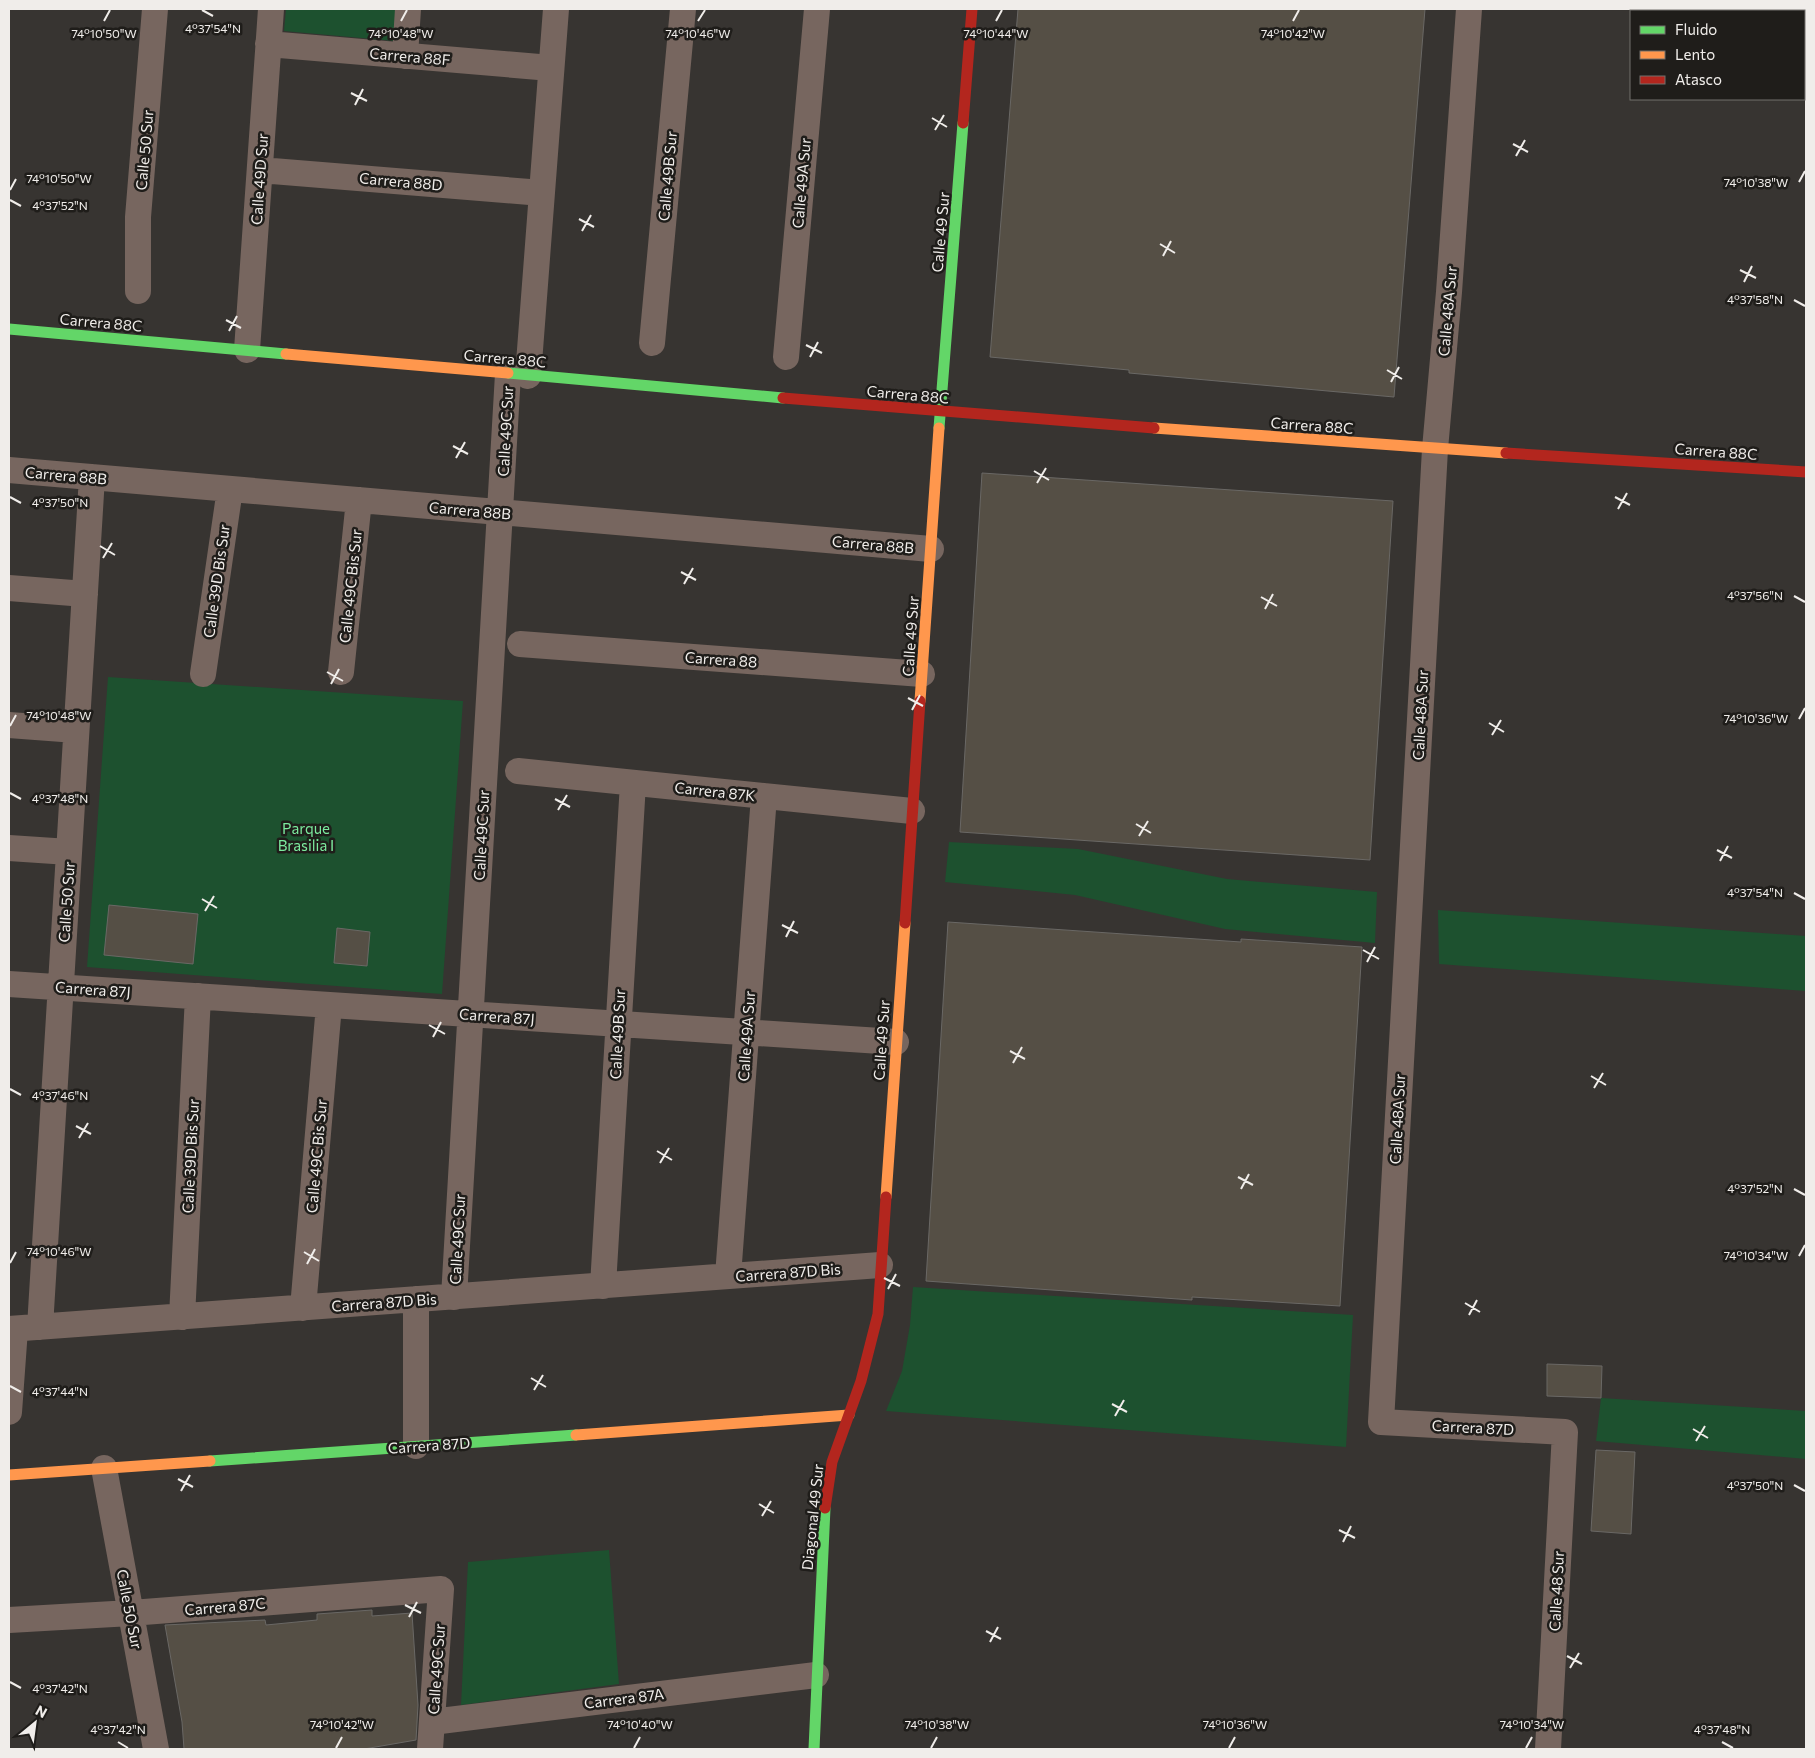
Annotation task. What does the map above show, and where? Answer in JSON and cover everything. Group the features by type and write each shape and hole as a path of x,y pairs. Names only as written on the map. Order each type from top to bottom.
{"street":[{"name":"Calle 50 Sur","path":"138,291 138,217 155,9"},
{"name":"Calle 49D Sur","path":"247,350 271,9"},
{"path":"405,56 408,9"},
{"name":"Calle 49C Sur","path":"454,1297 500,512 542,193 556,9"},
{"name":"Calle 49B Sur","path":"652,343 683,9"},
{"name":"Calle 49A Sur","path":"786,357 817,9"},
{"name":"Calle 49 Sur","path":"880,1265 972,9"},
{"name":"Calle 48A Sur","path":"1381,1422 1434,449 1448,292 1469,9"},
{"name":"Carrera 88F","path":"268,44 551,68"},
{"name":"Carrera 88D","path":"260,170 542,193"},
{"name":"Carrera 88C","path":"9,329 941,412 1434,449 1806,472"},
{"name":"Carrera 88B","path":"9,470 931,549"},
{"name":"Calle 50 Sur","path":"40,1327 92,477"},
{"name":"Calle 39D Bis Sur","path":"203,674 230,489"},
{"name":"Calle 49C Bis Sur","path":"341,672 359,500"},
{"path":"9,588 85,594"},
{"name":"Carrera 88","path":"520,644 922,674"},
{"path":"9,724 76,730"},
{"name":"Carrera 87K","path":"518,771 912,811"},
{"name":"Calle 49B Sur","path":"603,1286 633,783"},
{"name":"Calle 49A Sur","path":"728,1276 764,796"},
{"path":"9,848 69,852"},
{"name":"Carrera 87J","path":"9,984 896,1042"},
{"name":"Calle 39D Bis Sur","path":"182,1317 198,996"},
{"name":"Calle 49C Bis Sur","path":"303,1308 329,1004"},
{"name":"Carrera 87D Bis","path":"12,1329 880,1265"},
{"name":"Diagonal 49 Sur","path":"814,1749 816,1675 826,1497 832,1462 864,1374 876,1324 880,1265"},
{"path":"416,1299 416,1446"},
{"path":"9,1412 12,1329"},
{"name":"Carrera 87D","path":"9,1475 849,1414"},
{"name":"Carrera 87D","path":"1381,1422 1565,1432"},
{"name":"Calle 48 Sur","path":"1548,1749 1565,1432"},
{"name":"Calle 50 Sur","path":"104,1468 156,1749"},
{"name":"Calle 49C Sur","path":"430,1749 441,1589"},
{"name":"Carrera 87C","path":"9,1620 131,1613 441,1589"},
{"name":"Carrera 87A","path":"432,1722 816,1675"}],"green space":[{"path":"286,9 397,9 395,41 284,31"},
{"name":"Parque Brasilia I","path":"108,677 463,701 442,994 87,967"},
{"path":"949,842 1078,849 1227,879 1377,892 1375,943 1225,929 1075,895 945,882"},
{"path":"1438,910 1806,936 1806,991 1439,964"},
{"path":"913,1287 1353,1315 1346,1447 886,1411 902,1371 910,1325"},
{"path":"1601,1398 1806,1411 1806,1459 1596,1441"},
{"path":"609,1550 619,1684 461,1705 468,1562"}],"building":[{"path":"1018,9 1425,9 1394,397 1129,373 1129,370 990,357"},
{"path":"982,473 1393,501 1370,860 960,832"},
{"path":"109,905 198,914 193,964 104,955"},
{"path":"948,922 1241,942 1241,939 1362,947 1340,1306 1192,1297 1192,1300 926,1281"},
{"path":"337,928 370,932 367,966 334,963"},
{"path":"1547,1364 1602,1366 1601,1398 1547,1396"},
{"path":"1596,1450 1635,1452 1631,1534 1591,1531"},
{"path":"372,1610 372,1616 412,1613 418,1705 416,1740 364,1749 184,1749 182,1722 165,1625 265,1620 266,1625 317,1620 317,1614"}],"traffic: fast":[{"path":"939,428 963,123"},
{"path":"9,329 286,354"},
{"path":"508,373 783,398"},
{"path":"210,1461 576,1435"},
{"path":"814,1749 825,1508"}],"traffic: slow":[{"path":"286,354 508,373"},
{"path":"920,701 939,428"},
{"path":"1154,428 1506,453"},
{"path":"886,1197 905,923"},
{"path":"576,1435 849,1415"},
{"path":"9,1475 210,1461"}],"traffic: jam":[{"path":"963,123 972,9"},
{"path":"783,398 1154,428"},
{"path":"1506,453 1806,472"},
{"path":"905,923 920,701"},
{"path":"825,1508 832,1462 861,1381 878,1314 886,1197"}]}
